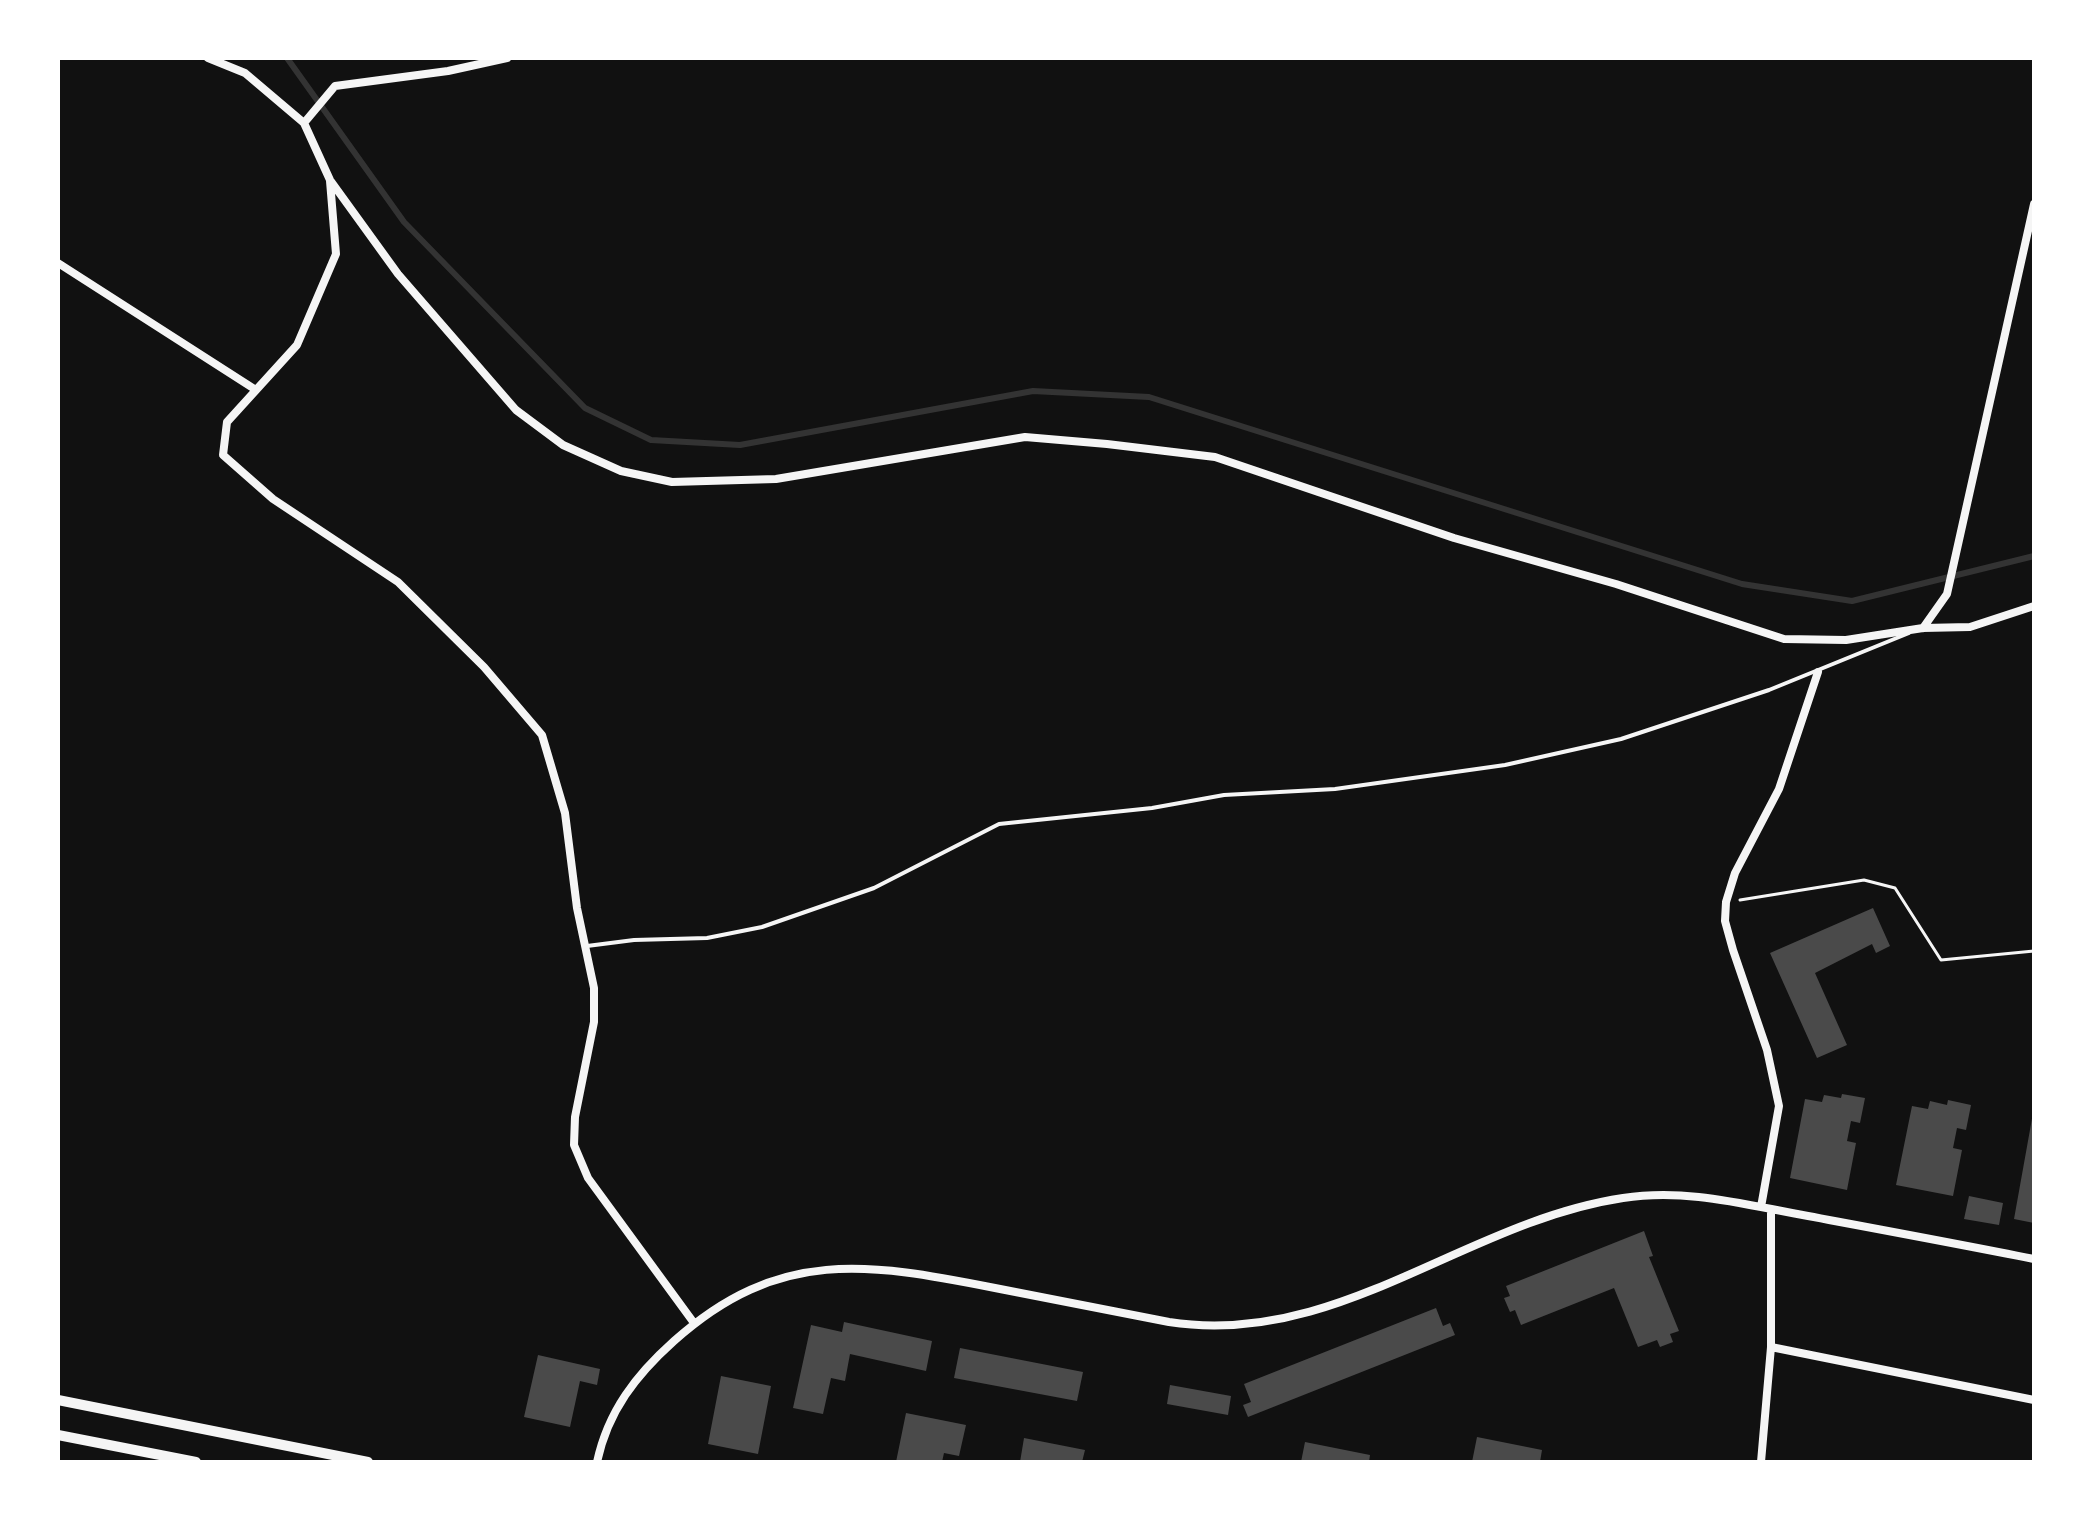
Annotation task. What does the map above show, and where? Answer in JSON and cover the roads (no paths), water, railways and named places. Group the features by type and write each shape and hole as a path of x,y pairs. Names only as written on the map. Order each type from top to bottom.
{"street":[{"path":"208,58 245,73 304,123 330,180 398,274 516,410 563,445 621,471 672,482 776,479 1025,437 1107,444 1215,457 1454,538 1616,584 1784,639 1846,640 1923,628 1970,627 2034,606"},
{"path":"304,123 335,86 448,71 507,58"},
{"path":"330,180 336,254 297,345 227,422 223,455 273,499 398,582 484,667 542,735 565,813 577,908 587,946 595,1005 592,1041 573,1129 578,1160 598,1193 694,1323"},
{"path":"1923,628 1947,590 2034,204"},
{"path":"58,263 256,390"},
{"path":"1761,1462 1771,1347 1766,1208 1779,1106 1767,1050 1725,921 1726,902 1735,873 1779,789 1818,672"},
{"path":"597,1462 606,1427 641,1373 694,1323 760,1286 786,1276 859,1266 905,1270 1195,1326 1250,1326 1305,1315 1530,1224 1600,1202 1673,1194 1729,1199 2034,1259"},
{"path":"1771,1347 2034,1400"},
{"path":"58,1400 368,1462"},
{"path":"58,1435 196,1462"}],"lane":[{"path":"587,946 634,940 707,938 762,927 874,888 999,824 1152,808 1224,795 1335,789 1505,765 1621,739 1818,672 1923,628"}],"waterway":[{"path":"287,58 404,222 585,408 651,440 740,445 1033,391 1149,397 1742,584 1852,601 2034,556"}]}
